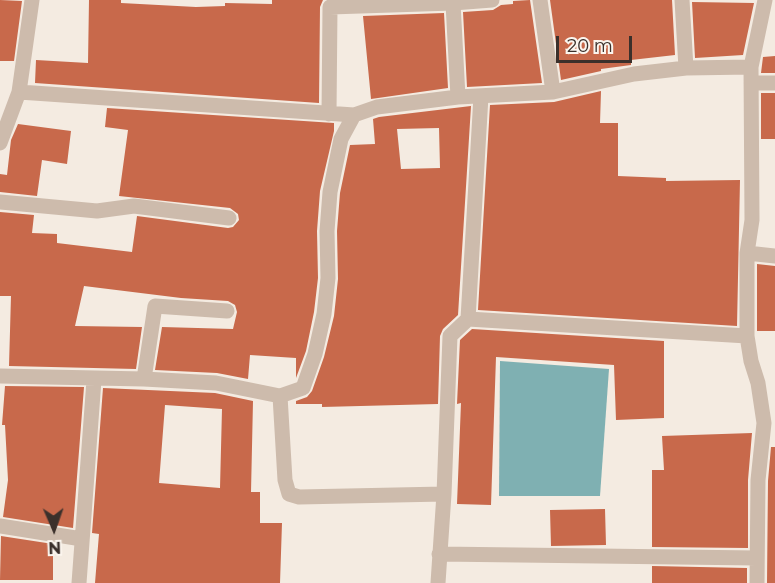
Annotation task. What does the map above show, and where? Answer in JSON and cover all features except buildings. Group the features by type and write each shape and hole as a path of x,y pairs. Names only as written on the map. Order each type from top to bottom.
{"street":[{"path":"0,143 19,92 32,0"},
{"path":"329,114 329,3 453,3 492,0"},
{"path":"540,0 553,92"},
{"path":"682,0 686,68"},
{"path":"757,583 758,480 764,423 747,336 747,253 752,220 751,67 765,0"},
{"path":"453,3 458,97"},
{"path":"19,92 354,115 377,107 458,97 553,92 634,75 686,68 751,67"},
{"path":"751,83 775,83"},
{"path":"438,583 450,336 468,319 481,96"},
{"path":"0,376 216,383 280,396 303,388 315,354 324,314 328,278 327,231 330,192 341,139 354,115"},
{"path":"0,202 97,211 134,206 229,218"},
{"path":"747,253 775,256"},
{"path":"144,379 155,306 227,311"},
{"path":"468,319 747,336"},
{"path":"79,583 94,380"},
{"path":"758,383 775,383"},
{"path":"280,396 285,480 289,494 299,497 444,494"},
{"path":"0,526 82,539"},
{"path":"439,554 757,558"}],"water":[{"path":"500,361 609,369 600,496 499,496"}]}
